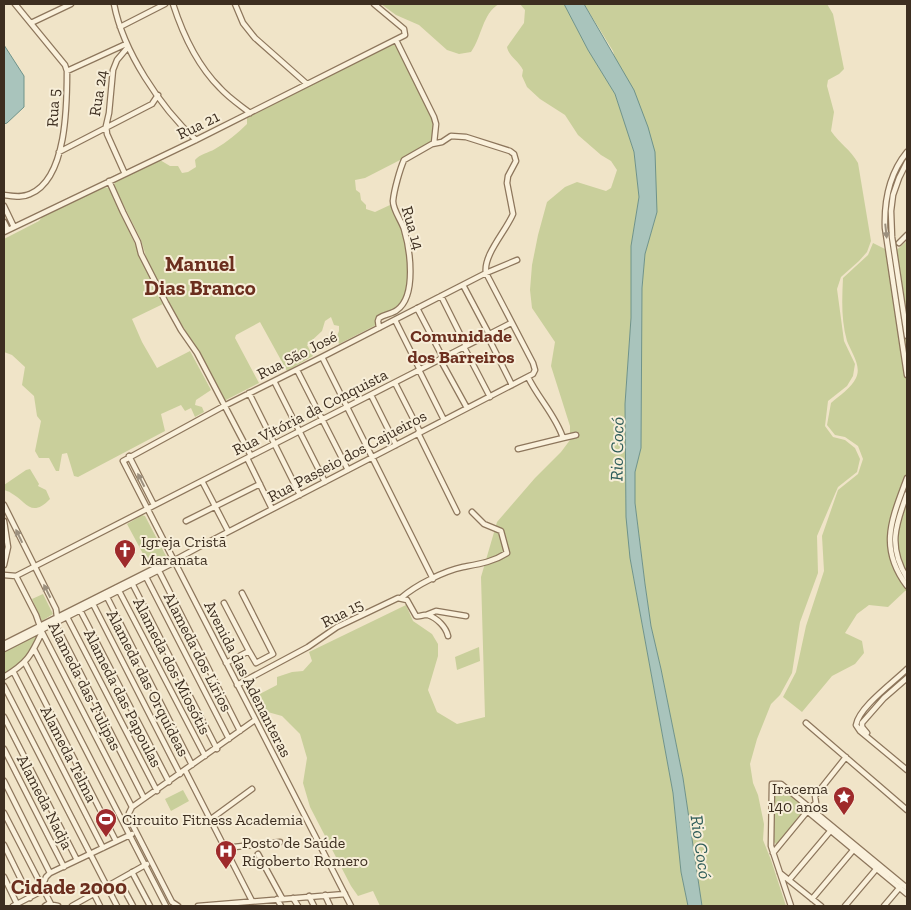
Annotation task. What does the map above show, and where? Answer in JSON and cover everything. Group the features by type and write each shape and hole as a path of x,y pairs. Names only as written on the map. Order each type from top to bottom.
{"street":[{"name":"Rua 5","path":"4,195 20,197 32,194 47,180 59,152 66,124 67,71 61,59 15,4"},
{"path":"31,23 71,4"},
{"path":"114,4 127,45 177,122 196,140"},
{"path":"120,27 166,4"},
{"path":"235,4 244,23 255,38 307,84"},
{"name":"Rua 21","path":"6,231 402,38 406,33 404,29 374,4"},
{"path":"174,5 186,38 206,72 224,92 250,113"},
{"path":"396,40 434,117 436,124 434,143"},
{"path":"67,71 127,45"},
{"name":"Rua 24","path":"125,174 107,134 106,127 113,70 127,45"},
{"path":"59,152 152,104 158,95"},
{"name":"Rua 14","path":"379,328 379,318 395,312 400,307 407,294 410,279 409,250 404,229 393,202 403,162 406,158 451,136 466,137 508,149 514,156 515,163 508,176 507,183 513,214 486,262 486,273"},
{"path":"907,152 891,180 886,196 885,216 907,375"},
{"path":"907,162 898,178 893,194 891,211 892,237 907,336"},
{"path":"109,181 122,212 138,242 141,254 166,303 197,354 224,406 272,509"},
{"path":"4,206 14,227"},
{"path":"4,222 6,231"},
{"path":"899,243 907,235"},
{"name":"Rua São José","path":"123,462 129,456 249,393 322,358 486,273 517,260"},
{"path":"486,273 533,364 535,370 530,376 535,391 555,420 563,438"},
{"path":"463,285 512,385"},
{"path":"441,296 490,397"},
{"path":"417,308 467,408"},
{"path":"395,320 444,420"},
{"name":"Rua Vitória da Conquista","path":"16,576 511,323"},
{"path":"322,358 433,579"},
{"path":"297,370 348,470"},
{"name":"Rua Passeio dos Cajueiros","path":"173,561 530,376"},
{"path":"274,381 325,482"},
{"path":"395,382 457,512"},
{"path":"249,393 300,495"},
{"path":"371,395 396,445"},
{"path":"518,449 576,435"},
{"path":"129,456 154,505"},
{"name":"Avenida das Adenanteras","path":"123,462 351,906"},
{"path":"907,478 892,518 889,532 889,546 896,570 907,586"},
{"path":"202,481 228,531"},
{"path":"186,521 260,484"},
{"path":"907,494 898,518 894,544 900,565 907,578"},
{"path":"4,505 56,609 57,620 144,798"},
{"name":"Rua 15","path":"237,685 308,647 338,627 401,598 408,592 448,571 490,562 507,553 501,531 484,524 472,512"},
{"path":"4,521 8,547 4,564"},
{"path":"4,649 169,561 173,561"},
{"path":"57,620 107,598 119,589 133,585 171,564 173,561"},
{"path":"159,571 240,731"},
{"path":"4,575 16,576"},
{"name":"Alameda das Tulipas","path":"16,576 132,807"},
{"name":"Alameda dos Lírios","path":"146,577 229,739"},
{"path":"133,585 217,748"},
{"name":"Alameda dos Miosótis","path":"119,589 205,756"},
{"path":"224,603 256,663 273,654 242,593"},
{"path":"107,598 192,765"},
{"path":"401,598 407,600 416,616 436,612 466,616"},
{"name":"Alameda das Orquídeas","path":"94,604 180,774"},
{"path":"80,610 169,782"},
{"path":"426,615 444,626 448,636"},
{"name":"Alameda das Papoulas","path":"67,617 156,791"},
{"path":"4,644 41,629"},
{"path":"4,677 25,663 34,649 41,629"},
{"path":"34,649 142,863 145,865 166,906"},
{"path":"226,663 250,651"},
{"path":"25,663 116,841"},
{"path":"907,669 867,707 856,722 858,728 907,770"},
{"name":"Alameda Telma","path":"13,671 103,848"},
{"path":"871,738 862,727 862,723 881,701 907,678"},
{"path":"4,686 117,906"},
{"path":"889,686 893,690"},
{"path":"4,717 77,860"},
{"path":"178,906 172,902 135,832 129,813 132,807 144,798 255,720"},
{"path":"806,723 907,810"},
{"name":"Alameda Nadja","path":"4,749 64,867"},
{"path":"773,852 816,803 815,796 846,757"},
{"path":"185,770 225,848 249,903"},
{"path":"4,781 50,873"},
{"path":"791,906 771,841 772,784 781,784 809,810 901,886 907,894"},
{"path":"211,819 252,789"},
{"path":"4,813 52,905"},
{"path":"789,880 832,829"},
{"path":"4,877 15,905 40,892 46,877 50,873 135,832"},
{"path":"225,848 280,842"},
{"path":"4,845 30,898"},
{"path":"812,899 855,848"},
{"path":"258,854 281,906"},
{"path":"72,906 151,862"},
{"path":"845,906 878,867"},
{"path":"132,872 150,906"},
{"path":"780,873 821,906"},
{"path":"119,880 134,906"},
{"path":"901,886 907,888"},
{"path":"884,906 901,886"},
{"path":"94,894 100,906"},
{"path":"198,906 345,894"},
{"path":"325,895 330,906"},
{"path":"310,896 314,906"},
{"path":"293,898 298,906"},
{"path":"262,900 265,906"},
{"path":"81,901 84,906"},
{"path":"45,906 58,906"}],"green space":[{"path":"381,4 499,4 489,14 471,52 459,54 447,50 419,25 396,15"},
{"path":"520,4 564,4 588,50 615,94 634,152 639,197 631,246 631,318 625,404 630,558 673,793 681,872 688,906 380,906 373,891 358,896 310,807 303,783 307,758 300,734 282,716 257,709 252,698 277,685 277,677 303,671 312,661 309,652 406,605 413,621 432,634 438,644 438,656 428,690 437,712 457,724 485,717 481,577 497,522 570,440 570,426 551,366 555,342 532,308 530,290 532,265 538,235 547,202 565,187 577,182 606,191 611,188 617,170 611,161 578,135 565,115 540,99 527,87 522,76 523,70 510,54 507,47 524,23 525,10"},
{"path":"584,4 827,4 833,14 844,69 828,80 827,86 834,112 831,131 858,163 871,241 867,252 841,277 837,289 844,341 855,364 853,376 847,386 828,401 825,426 833,437 845,440 855,448 860,459 857,472 838,487 817,536 818,573 800,622 792,673 780,695 771,704 757,739 750,764 764,824 763,840 786,906 702,906 683,778 651,626 635,503 635,472 641,448 642,288 645,254 657,212 613,51"},
{"path":"393,44 397,47 434,121 433,138 430,143 404,158 365,178 355,180 356,190 360,193 361,200 366,205 366,209 375,212 390,205 394,211 401,228 409,260 406,292 399,305 376,321 376,325 339,344 337,336 339,326 334,325 331,317 325,321 322,331 307,345 313,356 287,371 260,322 236,335 235,338 259,383 224,401 147,260 141,240 114,186 115,181 160,160 170,166 178,166 182,173 188,172 196,167 195,160 197,158 219,146 240,131 247,124 247,118"},
{"path":"104,187 109,188 163,304 132,319 142,342 157,368 190,351 211,390 196,400 195,405 202,407 204,412 195,417 191,408 185,411 181,405 161,414 165,431 78,477 74,476 67,453 62,454 59,471 56,471 49,458 39,458 35,451 41,421 37,416 34,396 22,385 25,367 12,355 4,352 4,239 39,221 44,215"},
{"path":"907,241 907,591 888,607 869,605 857,614 845,633 862,641 864,653 855,664 832,676 802,712 783,697 796,672 806,626 824,571 822,536 838,490 858,474 863,459 858,446 845,437 835,435 827,425 831,403 851,385 856,378 858,369 847,341 844,325 842,302 843,278 868,255 873,243 893,253"},
{"path":"30,469 39,484 38,486 46,490 50,499 38,508 29,506 10,492 4,490 4,485"},
{"path":"142,515 145,516 166,556 149,565 127,524"},
{"path":"43,594 53,614 42,621 32,599"},
{"path":"37,635 29,656 4,675 4,652"},
{"path":"479,647 480,661 457,670 455,657"},
{"path":"776,786 803,804 805,810 777,845 774,842 774,788"},
{"path":"183,790 189,801 171,811 165,799"}],"water":[{"name":"Rio Cocó","path":"564,4 584,4 634,90 655,152 657,212 645,254 642,288 641,448 635,472 635,503 651,626 683,778 702,906 688,906 681,872 673,793 630,558 626,517 625,404 631,318 631,246 639,197 634,152 615,94 588,50"},
{"path":"4,45 24,76 24,107 4,124"}],"place":[{"name":"Igreja Cristã Maranata","path":"125,569"},
{"name":"Iracema 140 anos","path":"844,816"},
{"name":"Circuito Fitness Academia","path":"106,838"},
{"name":"Posto de Saúde Rigoberto Romero","path":"226,870"}],"district":[{"name":"Manuel Dias Branco","path":"200,275"},
{"name":"Comunidade dos Barreiros","path":"461,346"},
{"name":"Cidade 2000","path":"69,886"}]}
